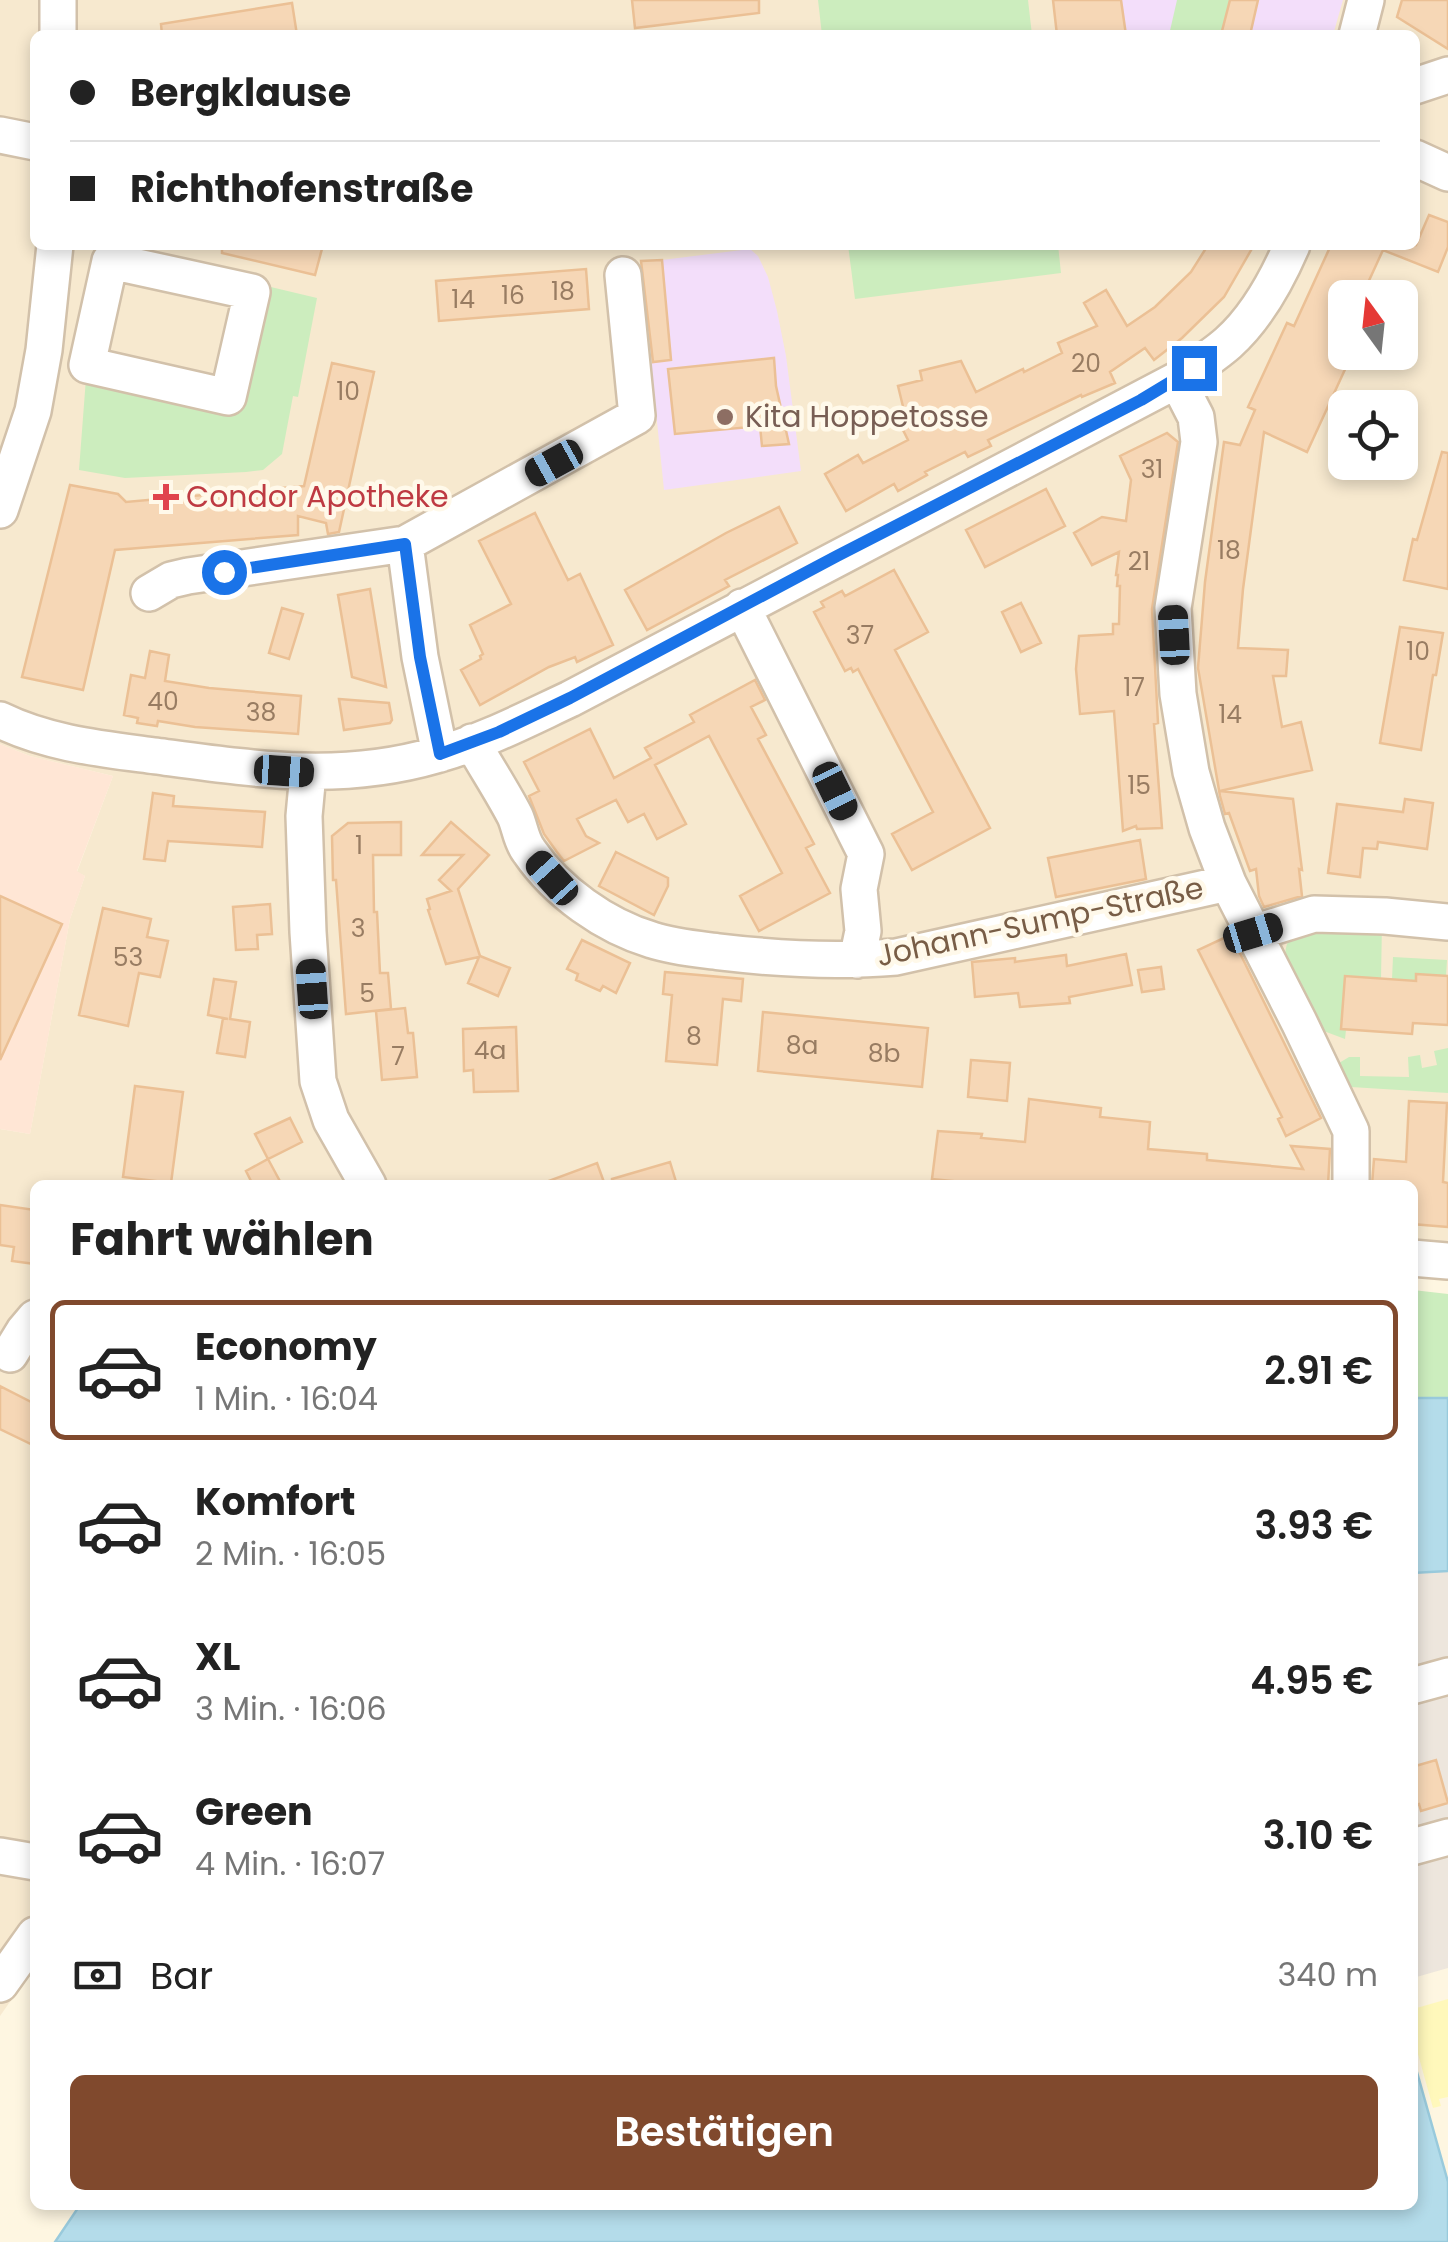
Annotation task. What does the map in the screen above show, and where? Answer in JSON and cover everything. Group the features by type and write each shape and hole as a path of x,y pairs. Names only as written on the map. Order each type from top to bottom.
{"street":[{"path":"58,0 58,30"},
{"path":"1358,30 1366,0"},
{"path":"1420,84 1448,74"},
{"path":"0,135 30,141"},
{"path":"1420,160 1448,173"},
{"path":"0,510 33,411 55,250"},
{"path":"0,720 33,734 105,749 259,770 348,772 400,764 456,748 570,698 1177,380 1239,331 1274,283 1290,250"},
{"path":"110,260 252,292 228,398 87,365 96,323 110,260"},
{"path":"150,594 170,580 188,576 405,544 637,416 624,275"},
{"path":"48,316 96,323"},
{"path":"1177,380 1196,417 1199,442 1173,608 1178,694 1191,772 1228,883 1351,1131 1351,1180"},
{"name":"Johann-Sump-Straße","path":"405,544 420,657 456,748 515,816 528,850 552,878 601,918 652,941 685,948 813,960 896,957 1228,883"},
{"path":"742,607 866,854 859,889 863,931 857,960"},
{"path":"308,773 304,816 318,1082 331,1120 365,1180"},
{"path":"1253,933 1314,914 1448,922"},
{"path":"1418,1258 1448,1261"},
{"path":"15,1357 30,1324"},
{"path":"1418,1684 1448,1676"},
{"path":"1418,1845 1448,1837"},
{"path":"0,1856 30,1861"},
{"path":"0,1984 30,1942"}],"shaded area":[{"path":"0,0 1448,0 1448,1281 1418,1278 1418,1180 30,1180 30,1973 0,2016 0,1129 30,1134 70,919 85,876 77,872 113,776 30,756 0,744"},
{"path":"1053,0 1343,0 1334,30 1056,30"},
{"name":"Kita Hoppetosse","path":"742,250 751,250 758,256 768,277 786,356 801,471 664,490 651,363 671,360 662,260"},
{"path":"0,744 30,756 113,776 77,871 85,876 70,919 30,1134 0,1129"},
{"path":"1448,1571 1448,1968 1418,1977 1418,1573"}],"green space":[{"path":"818,0 1028,0 1031,30 821,30"},
{"path":"1177,0 1230,0 1222,30 1170,30"},
{"path":"849,250 1059,250 1061,273 855,299"},
{"path":"254,283 317,298 298,397 293,396 282,454 263,470 246,472 125,478 79,470 87,365 228,397"},
{"path":"1382,923 1381,979 1345,977 1341,1028 1346,1030 1345,1039 1321,1030 1285,957 1290,939 1297,929"},
{"path":"1393,957 1447,960 1446,976 1417,974 1416,981 1392,979"},
{"path":"1448,1048 1448,1093 1351,1087 1339,1063 1349,1057 1360,1057 1360,1076 1409,1077 1408,1057 1420,1055 1422,1068 1437,1065 1434,1051"},
{"path":"1418,1291 1448,1294 1448,1398 1418,1398"}],"sand":[{"path":"1448,1999 1448,2097 1439,2099 1441,2106 1433,2108 1418,2054 1418,2008"}],"water":[{"path":"1418,1398 1448,1398 1448,1571 1418,1573"},
{"path":"1418,2076 1448,2182 1448,2242 55,2242 77,2210 1418,2210"}],"building":[{"path":"632,0 759,0 759,13 635,28"},
{"path":"1053,0 1121,0 1125,30 1056,30"},
{"path":"1230,0 1258,0 1251,30 1222,30"},
{"path":"1402,0 1448,0 1448,49 1420,30 1397,17"},
{"path":"292,3 296,30 162,30 161,24"},
{"path":"1429,215 1448,222 1448,247 1438,272 1383,250 1420,250 1420,236"},
{"path":"222,250 322,250 315,275"},
{"path":"1205,250 1251,250 1224,297 1154,360 1145,348 1110,372 1115,383 988,440 991,446 968,457 965,452 898,491 894,484 846,511 825,474 858,455 863,463 908,440 901,426 907,423 898,386 922,380 920,371 961,361 976,392 1062,353 1058,343 1097,326 1084,303 1106,290 1127,326 1155,307 1191,272"},
{"path":"1329,250 1383,250 1369,280 1328,280 1328,370 1345,370 1336,390 1328,390 1328,406 1307,452 1264,432 1238,648 1288,650 1286,676 1273,676 1282,727 1301,722 1312,770 1220,791 1293,799 1302,896 1264,907 1256,869 1250,871 1220,796 1198,668 1224,442 1240,445 1255,410 1248,407 1287,323 1294,326"},
{"path":"662,260 671,360 653,362 641,261"},
{"path":"586,269 589,309 439,321 436,281"},
{"path":"774,358 789,444 762,446 760,426 675,434 668,369"},
{"path":"332,363 374,372 339,532 328,534 326,523 298,516 298,535 115,550 83,690 22,677 70,485 118,494 126,502 304,486"},
{"path":"1167,433 1178,442 1152,609 1158,723 1154,724 1162,828 1136,826 1123,831 1114,711 1080,714 1076,669 1079,636 1113,634 1113,624 1119,624 1119,552 1092,565 1074,533 1102,517 1126,521 1131,480 1120,456"},
{"path":"1442,452 1448,453 1448,589 1404,580 1413,539 1417,540"},
{"path":"1046,489 1065,526 985,567 966,530"},
{"path":"779,507 797,543 725,580 729,586 647,630 625,590"},
{"path":"535,513 568,580 580,574 613,645 577,662 575,657 549,667 480,705 461,670 483,654 470,625 511,604 479,541"},
{"path":"894,570 928,632 895,650 990,828 912,870 892,834 933,812 858,669 845,671 814,612 824,607 821,602 842,591 845,596"},
{"path":"370,589 386,687 352,677 338,595"},
{"path":"1021,603 1041,643 1021,652 1002,612"},
{"path":"282,608 303,614 289,659 269,653"},
{"path":"1400,627 1443,633 1421,750 1380,743"},
{"path":"150,651 169,655 165,681 301,696 298,734 158,721 157,726 137,723 138,718 124,715 131,675 145,678"},
{"path":"755,680 765,700 751,707 766,735 758,739 814,844 806,848 830,893 759,931 740,896 782,873 709,736 655,765 686,824 657,839 644,814 628,822 616,800 577,819 586,836 599,843 564,861 544,834 529,796 539,791 524,762 590,729 614,778 651,758 645,748 694,722 690,715"},
{"path":"339,699 389,703 392,720 344,730"},
{"path":"153,793 174,796 173,806 265,812 262,847 168,841 165,861 144,859"},
{"path":"1405,799 1433,803 1427,849 1378,842 1377,849 1363,848 1360,877 1328,873 1337,804 1403,812"},
{"path":"401,822 401,855 373,855 380,973 388,973 391,1009 346,1014 332,836 348,823"},
{"path":"451,822 489,855 458,889 480,956 510,968 498,996 468,983 479,957 446,964 428,910 427,899 451,891 439,880 463,855 422,855"},
{"path":"1140,840 1146,879 1056,897 1048,858"},
{"path":"616,852 668,878 654,915 599,886"},
{"path":"0,896 62,924 0,1060"},
{"path":"270,904 272,934 257,935 258,949 236,950 233,907"},
{"path":"103,908 151,919 147,937 168,941 160,977 139,973 128,1026 79,1015"},
{"path":"1232,937 1321,1118 1286,1136 1278,1119 1282,1117 1198,950"},
{"path":"582,940 630,963 616,993 603,986 600,991 576,980 578,974 567,969"},
{"path":"1126,954 1132,985 1069,997 1070,1003 1020,1007 1018,993 975,997 972,962 1015,958 1015,962 1066,955 1067,966"},
{"path":"1161,967 1164,989 1142,992 1138,970"},
{"path":"665,972 743,979 741,1001 723,999 717,1065 666,1061 672,995 663,994"},
{"path":"1416,974 1448,976 1448,1025 1413,1023 1412,1034 1341,1029 1345,976 1416,981"},
{"path":"214,979 236,982 230,1019 250,1022 245,1057 217,1053 223,1018 208,1015"},
{"path":"405,1008 408,1033 413,1033 417,1077 382,1080 376,1011"},
{"path":"763,1012 928,1028 922,1087 758,1071"},
{"path":"516,1027 518,1091 474,1092 473,1070 464,1071 463,1029"},
{"path":"971,1060 1010,1063 1007,1101 968,1097"},
{"path":"135,1086 183,1092 171,1180 123,1177"},
{"path":"1029,1099 1101,1108 1100,1117 1150,1122 1148,1149 1207,1154 1207,1160 1303,1169 1291,1146 1330,1149 1328,1180 932,1179 938,1131 1025,1142"},
{"path":"1409,1101 1447,1103 1443,1182 1448,1183 1448,1227 1418,1224 1418,1180 1372,1180 1374,1159 1406,1162"},
{"path":"290,1118 302,1142 268,1159 255,1134"},
{"path":"268,1159 279,1180 250,1180 246,1171"},
{"path":"670,1162 675,1180 612,1180"},
{"path":"597,1163 603,1180 551,1180"},
{"path":"0,1205 30,1209 30,1263 12,1261 14,1247 0,1245"},
{"path":"0,1386 30,1401 30,1444 0,1429"},
{"path":"1436,1760 1448,1803 1421,1811 1418,1765"}],"place":[{"name":"Kita Hoppetosse","path":"725,417"},
{"name":"Condor Apotheke","path":"166,497"}],"route":[{"path":"224,572 405,544 420,657 440,754 499,732 570,698 1141,400 1194,368"}]}
